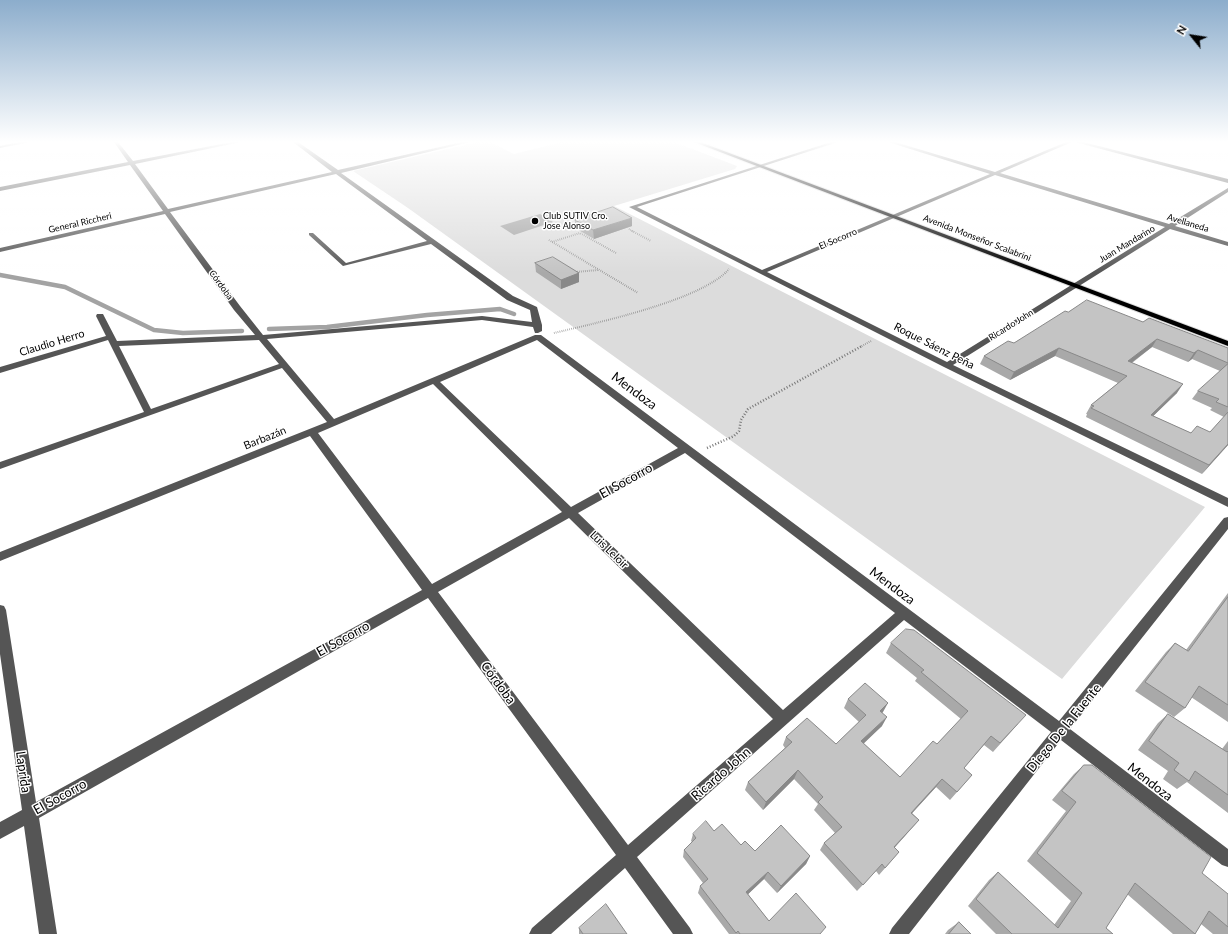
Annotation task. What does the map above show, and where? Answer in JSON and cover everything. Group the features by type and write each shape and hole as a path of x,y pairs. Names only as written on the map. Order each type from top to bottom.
{"main road":[{"name":"Avenida Monseñor Scalabrini","path":"812,186 1228,344"}],"street":[{"path":"0,189 17,186"},
{"name":"Córdoba","path":"149,186 237,308 332,423"},
{"name":"General Riccheri","path":"0,250 281,186"},
{"path":"352,186 510,298 534,309 538,331"},
{"name":"Roque Sáenz Peña","path":"699,186 632,207 947,365 1228,503"},
{"name":"El Socorro","path":"762,272 892,216 968,186"},
{"name":"Avellaneda","path":"1035,186 1228,244"},
{"name":"Juan Mandarino","path":"1074,285 1171,227 1228,190"},
{"path":"311,234 345,265 430,242"},
{"name":"Ricardo John","path":"947,365 1074,285"},
{"path":"100,316 149,413"},
{"name":"Claudio Herro","path":"0,370 112,340 262,337 482,318 506,320 538,331"},
{"name":"Barbazán","path":"0,557 312,432 434,381 538,331"},
{"name":"Mendoza","path":"538,331 690,451 1228,859"},
{"path":"0,466 284,365"},
{"name":"Luis Leloir","path":"434,381 783,720"},
{"name":"Córdoba","path":"312,432 684,934"},
{"name":"El Socorro","path":"0,831 570,512 690,451"},
{"name":"Diego De la Fuente","path":"898,934 1062,732 1228,522"},
{"name":"Laprida","path":"0,610 29,815 48,934"},
{"name":"Ricardo John","path":"538,934 904,613"}],"path":[{"path":"629,229 651,241"},
{"path":"552,242 580,233 616,254"},
{"path":"549,240 638,293"},
{"path":"538,331 615,318 701,288 719,280 728,272 730,256"},
{"path":"573,273 598,270"},
{"path":"690,451 734,436 739,431 741,420 748,409 885,334"}],"shaded area":[{"path":"375,186 681,186 614,206 1205,507 1062,679 408,208"},
{"path":"540,214 553,222 514,235 500,226"}],"building":[{"path":"613,207 632,218 593,230 575,220"},
{"path":"553,257 579,273 561,280 535,263"},
{"path":"1087,300 1143,322 1149,318 1228,348 1228,363 1198,350 1194,353 1157,339 1128,361 1183,384 1151,415 1191,433 1197,426 1210,432 1228,412 1228,444 1209,465 1091,408 1094,406 1091,405 1127,376 1059,348 1014,372 984,356 1008,341 1014,343 1065,311 1068,312"},
{"path":"1228,364 1228,407 1216,402 1219,399 1198,391"},
{"path":"1228,597 1228,705 1199,686 1185,708 1145,682 1175,643 1188,651"},
{"path":"906,629 914,630 1026,715 1000,743 991,736 964,768 972,775 957,792 942,779 911,813 919,820 894,847 899,852 885,868 882,864 863,885 824,843 842,827 818,802 823,797 798,770 766,802 748,782 792,742 786,737 807,718 836,744 866,715 848,699 865,683 888,703 880,711 887,717 861,741 900,777 933,741 937,744 968,711 921,672 924,670 891,643"},
{"path":"1168,714 1227,752 1228,751 1228,795 1195,771 1189,781 1174,770 1179,763 1149,741"},
{"path":"1084,765 1092,765 1211,857 1202,873 1228,894 1228,927 1209,911 1195,934 1135,883 1106,928 1113,934 1012,934 976,899 998,872 1058,928 1082,893 1037,853 1076,802 1062,791"},
{"path":"706,821 714,831 722,824 741,845 745,841 755,851 781,825 810,856 781,886 768,872 746,892 769,921 796,893 826,927 820,934 740,934 738,931 736,933 700,886 708,879 684,850 696,838 693,834"},
{"path":"606,904 627,934 583,934 579,928"},
{"path":"959,922 971,934 949,934"}],"waterway":[{"path":"0,275 65,287 154,330 183,333 242,331"},
{"path":"269,329 327,327 427,315 500,309 514,314"}],"place":[{"name":"Club SUTIV Cro. Jose Alonso","path":"535,221"}]}
